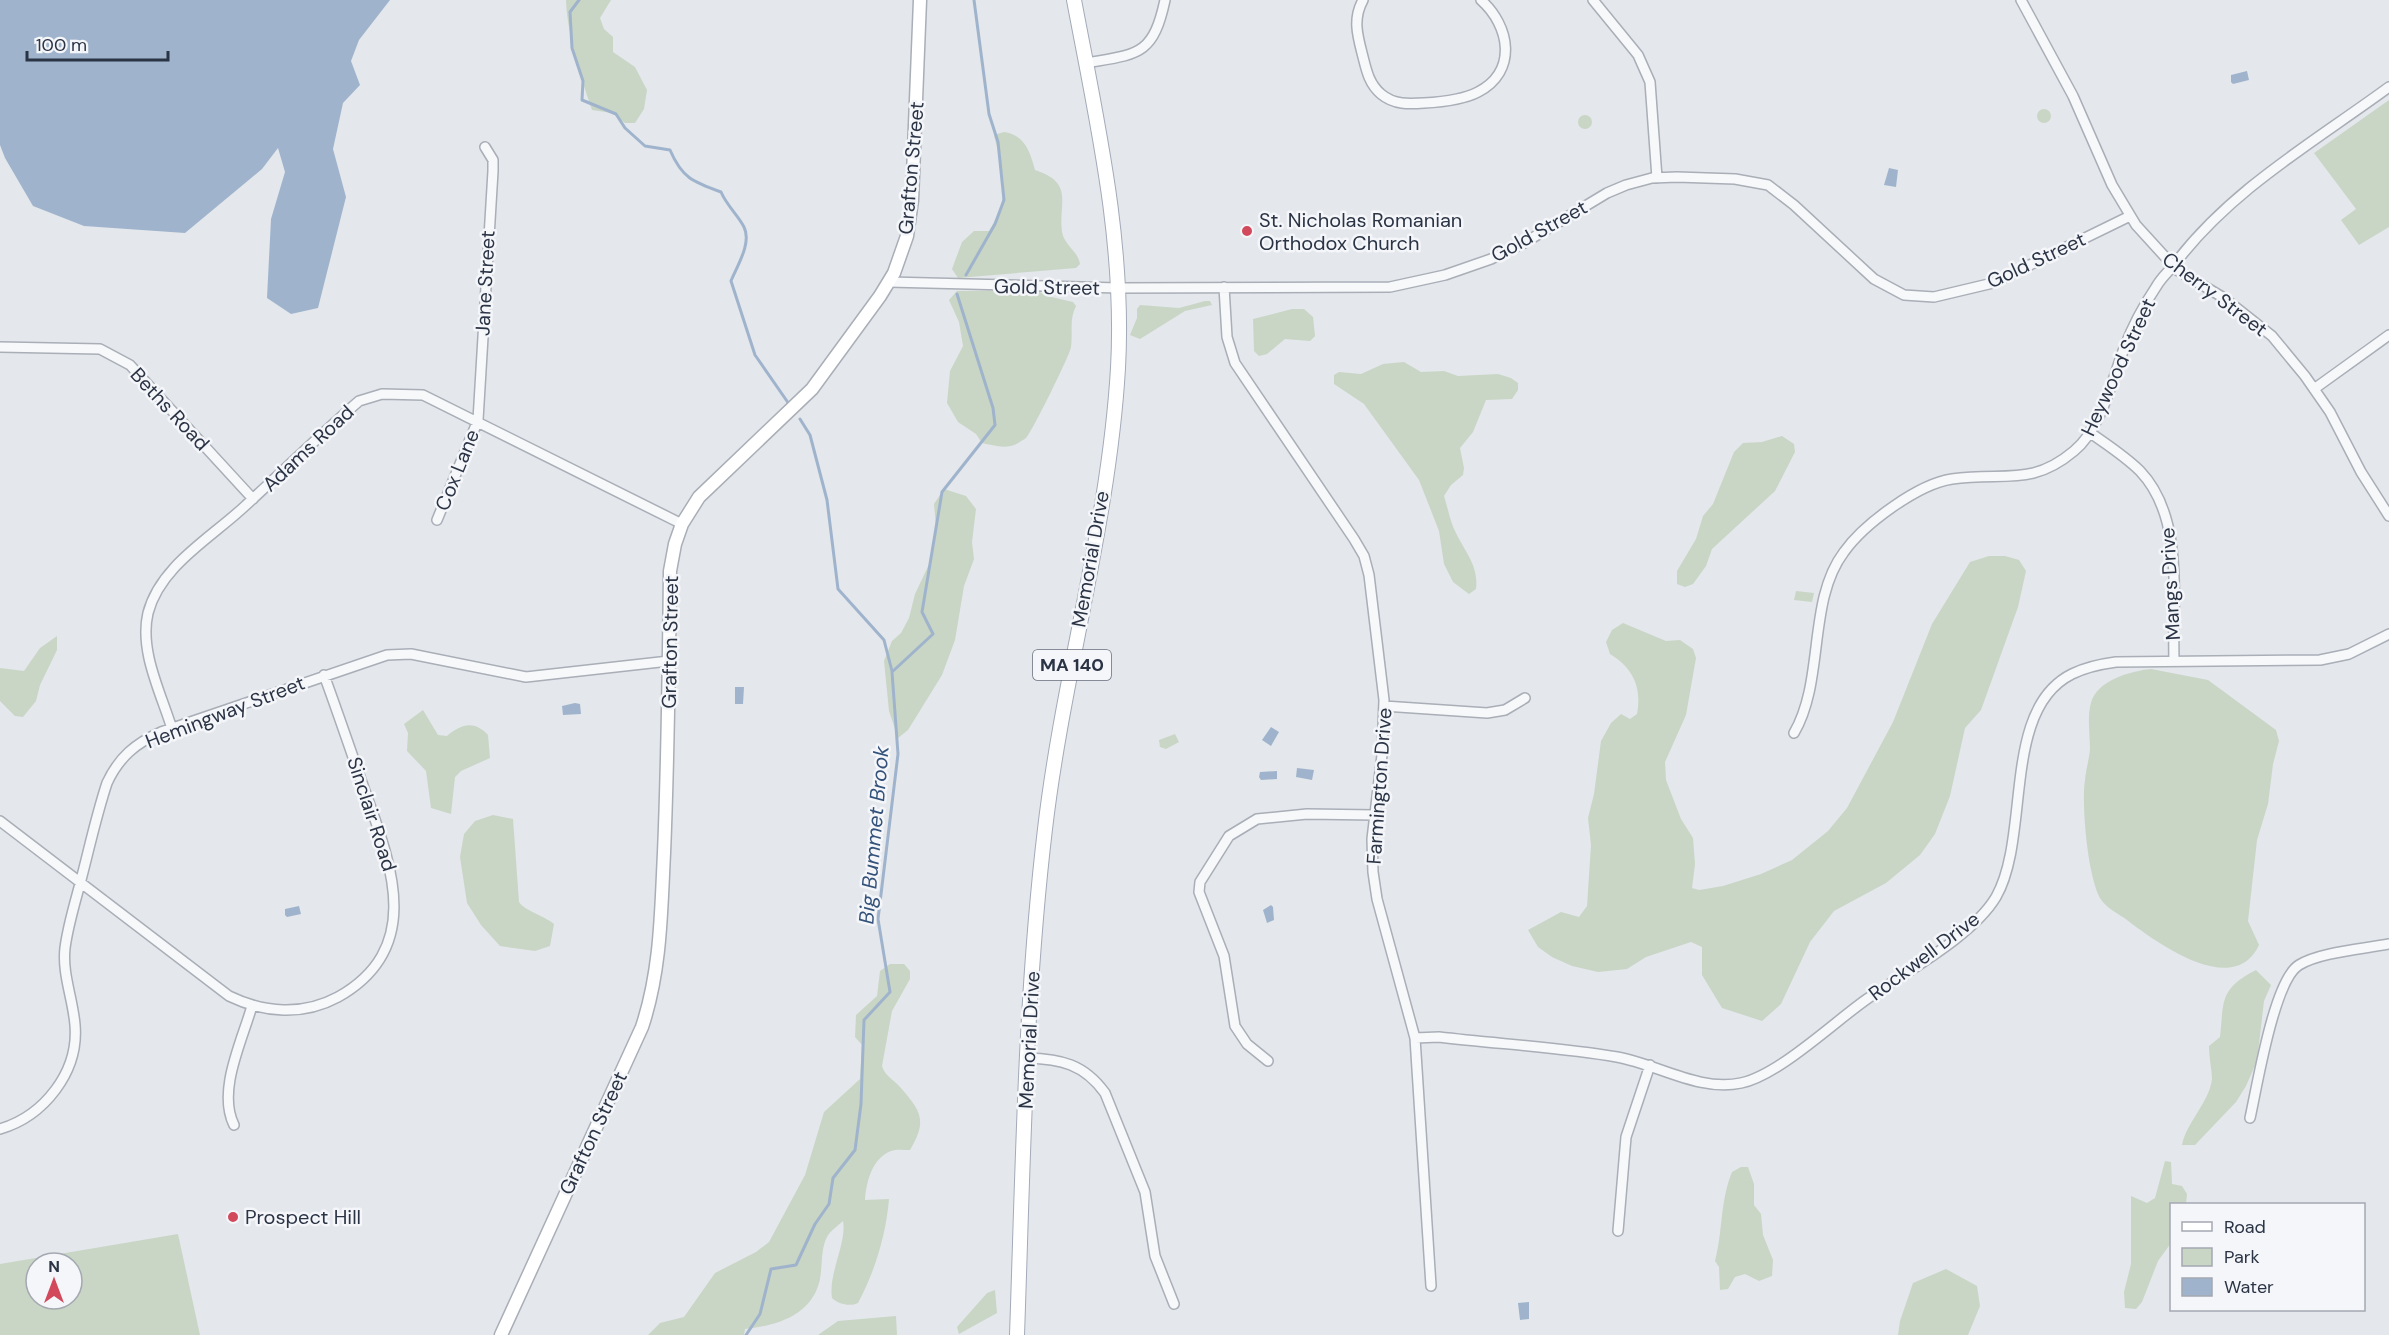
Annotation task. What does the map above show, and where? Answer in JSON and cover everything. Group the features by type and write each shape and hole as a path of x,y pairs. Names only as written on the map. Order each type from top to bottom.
{"main road":[{"name":"Memorial Drive","path":"1017,1335 1027,1058 1037,901 1046,823 1113,421 1118,366 1119,288 1112,208 1074,0"}],"street":[{"name":"Grafton Street","path":"501,1335 642,1027 654,987 660,938 667,783 670,571 675,544 682,524 699,497 812,389 889,282 904,248 909,224 920,0"},
{"path":"1086,63 1125,56 1143,48 1160,26 1165,0"},
{"path":"1363,0 1357,15 1356,28 1370,81 1389,99 1408,104 1469,96 1490,84 1497,75 1505,54 1504,33 1495,14 1481,0"},
{"path":"1593,0 1638,55 1650,82 1656,178"},
{"name":"Cherry Street","path":"2022,0 2073,96 2104,170 2130,216 2173,266 2191,280 2224,298 2265,330 2314,388 2389,516"},
{"name":"Heywood Street","path":"1794,733 1806,708 1830,578 1841,555 1858,535 1912,496 1936,483 1956,478 2021,476 2048,470 2075,450 2089,432 2138,317 2155,288 2199,235 2247,190 2389,87"},
{"name":"Jane Street","path":"478,420 493,171 493,160 485,147"},
{"name":"Gold Street","path":"889,282 1119,288 1372,288 1407,284 1491,259 1524,243 1607,193 1626,185 1656,178 1735,179 1768,185 1794,205 1874,279 1893,291 1917,297 1950,295 1994,283 2130,216"},
{"name":"Farmington Drive","path":"1224,287 1228,343 1234,363 1364,556 1371,588 1384,706 1372,856 1375,885 1415,1038 1431,1286"},
{"path":"2314,388 2389,335"},
{"name":"Beths Road","path":"0,347 100,349 130,365 253,499"},
{"name":"Adams Road","path":"172,729 148,656 146,635 148,614 156,592 165,579 359,401 382,394 423,395 478,420 682,524"},
{"name":"Cox Lane","path":"437,520 478,420"},
{"name":"Mangs Drive","path":"2089,432 2140,471 2157,494 2165,512 2171,543 2174,660"},
{"name":"Rockwell Drive","path":"1415,1038 1438,1037 1594,1054 1650,1065 1709,1083 1728,1084 1753,1078 1779,1064 1867,999 1942,948 1987,909 2003,882 2026,742 2040,704 2064,678 2083,669 2116,662 2320,660 2349,654 2389,634"},
{"name":"Hemingway Street","path":"0,1129 29,1116 48,1099 63,1077 72,1056 75,1027 64,958 104,794 115,768 124,755 140,742 324,675 375,658 398,654 424,656 526,677 669,661"},
{"name":"Sinclair Road","path":"0,821 219,989 252,1006 276,1010 300,1010 324,1004 356,985 372,967 385,947 393,924 395,899 389,859 324,675"},
{"path":"1384,706 1487,713 1505,710 1525,698"},
{"path":"1268,1062 1248,1044 1235,1026 1224,956 1199,892 1200,882 1229,836 1257,819 1307,813 1375,815"},
{"path":"2250,1118 2276,1006 2290,972 2308,961 2389,944"},
{"path":"234,1125 228,1113 227,1092 252,1006"},
{"path":"1027,1058 1060,1062 1082,1069 1096,1080 1105,1093 1145,1192 1155,1256 1173,1304"},
{"path":"1618,1231 1626,1137 1650,1065"}],"green space":[{"path":"566,0 611,0 600,18 604,29 613,37 613,52 635,67 647,90 644,109 635,123 625,123 612,113 592,110 572,41"},
{"path":"2389,100 2389,227 2359,245 2341,220 2356,209 2314,153"},
{"path":"2044,109 2049,111 2051,116 2049,121 2044,123 2039,121 2037,116 2039,111"},
{"path":"1585,115 1590,117 1592,122 1590,127 1585,129 1580,127 1578,122 1580,117"},
{"path":"1004,132 1017,137 1026,145 1035,170 1056,181 1060,188 1063,237 1079,259 1080,264 1076,268 958,278 952,269 962,242 974,231 989,231 1001,206 1004,184 994,135"},
{"path":"1036,290 1047,296 1073,302 1076,306 1069,353 1026,438 1006,447 982,443 976,434 958,422 947,403 950,371 963,346 959,322 949,300 957,291"},
{"path":"1210,301 1212,305 1185,311 1140,339 1130,335 1140,305 1179,308"},
{"path":"1292,309 1304,309 1313,317 1315,336 1310,341 1285,339 1267,354 1259,356 1254,351 1253,319"},
{"path":"1404,362 1421,372 1444,371 1458,376 1498,374 1518,383 1518,390 1512,399 1486,400 1473,432 1460,448 1463,475 1451,485 1444,496 1454,529 1475,573 1476,589 1469,594 1453,582 1444,564 1439,531 1419,480 1364,404 1334,384 1334,375 1339,372 1361,374 1383,364"},
{"path":"1782,436 1794,444 1795,452 1775,491 1712,549 1706,566 1693,584 1685,587 1677,584 1677,571 1696,539 1703,516 1713,504 1734,452 1743,443 1762,442"},
{"path":"944,489 966,496 976,509 972,542 974,559 964,586 955,640 942,675 908,730 898,738 889,711 884,661 892,641 901,633 909,618 915,594 932,558 936,527 934,504"},
{"path":"1989,556 2005,556 2019,560 2026,571 2018,607 1981,710 1965,728 1950,796 1935,834 1920,855 1886,883 1834,911 1810,942 1781,1004 1762,1021 1722,1008 1702,975 1702,947 1691,942 1646,957 1627,969 1598,972 1572,966 1552,957 1538,947 1528,930 1561,912 1579,917 1587,906 1591,845 1588,818 1594,794 1601,741 1611,723 1621,714 1630,719 1637,714 1638,695 1634,679 1625,665 1610,654 1606,642 1612,630 1623,623 1666,641 1680,640 1693,649 1696,658 1686,715 1665,762 1666,780 1681,819 1693,838 1695,864 1692,888 1699,890 1723,886 1761,874 1792,860 1828,831 1847,808 1893,722 1932,624 1970,562"},
{"path":"1796,591 1814,593 1812,602 1794,600"},
{"path":"57,636 57,650 40,685 36,701 23,717 15,716 0,701 0,668 24,671 40,648"},
{"path":"2151,669 2208,680 2276,730 2279,741 2273,764 2268,804 2257,840 2248,921 2259,945 2247,960 2232,967 2214,967 2195,961 2157,941 2104,904 2093,878 2089,861 2084,806 2090,749 2091,703 2094,695 2107,683 2134,672"},
{"path":"423,710 438,735 447,736 462,726 468,725 478,727 488,735 490,758 461,771 455,777 451,814 431,808 426,771 407,751 408,733 404,724"},
{"path":"1175,734 1179,742 1166,749 1160,747 1159,740"},
{"path":"493,815 513,819 519,902 525,908 554,924 550,946 535,951 500,946 481,925 467,903 460,857 464,834 475,821"},
{"path":"890,964 904,964 910,971 910,979 892,1011 882,1066 887,1075 913,1103 920,1117 920,1124 910,1150 893,1150 884,1154 871,1172 865,1200 889,1199 879,1253 858,1303 844,1304 832,1298 831,1289 844,1230 843,1221 830,1233 825,1242 819,1283 814,1294 808,1304 790,1317 768,1325 745,1329 744,1335 648,1335 660,1323 684,1317 715,1273 756,1252 769,1242 805,1175 824,1112 860,1079 862,1045 855,1037 856,1015 877,996 880,971"},
{"path":"2256,970 2271,985 2264,1001 2257,1061 2236,1102 2195,1145 2182,1145 2188,1128 2210,1088 2212,1079 2209,1046 2220,1037 2226,997 2235,983"},
{"path":"2165,1161 2171,1162 2172,1184 2182,1186 2187,1194 2186,1203 2170,1203 2170,1244 2158,1261 2142,1302 2136,1309 2125,1308 2124,1292 2131,1264 2131,1196 2147,1203 2155,1198"},
{"path":"1741,1167 1748,1167 1754,1184 1754,1205 1761,1214 1763,1235 1773,1260 1772,1276 1759,1281 1745,1274 1735,1277 1728,1289 1720,1290 1719,1267 1715,1261 1723,1205 1732,1172"},
{"path":"178,1234 200,1335 0,1335 0,1264 24,1260 24,1311 84,1311 84,1251 77,1251"},
{"path":"1946,1269 1977,1286 1980,1306 1968,1335 1898,1335 1900,1321 1913,1283"},
{"path":"995,1290 997,1313 959,1334 957,1327 987,1293"},
{"path":"896,1316 897,1335 818,1335 838,1321"}],"water":[{"path":"0,0 390,0 359,40 351,61 360,85 343,103 333,149 346,197 318,308 291,314 267,298 271,219 285,172 278,148 262,169 185,233 84,226 33,206 0,145"},
{"path":"2247,71 2249,80 2233,84 2231,82 2231,75"},
{"path":"1889,168 1898,170 1896,187 1884,185"},
{"path":"735,687 744,687 743,704 735,704"},
{"path":"580,704 581,714 563,715 562,706"},
{"path":"1271,727 1279,732 1271,746 1262,740"},
{"path":"1297,768 1314,770 1312,780 1296,777"},
{"path":"1277,771 1277,779 1261,780 1259,777 1260,772"},
{"path":"1271,905 1274,920 1267,923 1263,910"},
{"path":"299,906 301,914 287,917 285,915 285,909"},
{"path":"1529,1302 1529,1319 1520,1320 1518,1303"}],"waterway":[{"path":"579,0 570,12 572,48 583,81 582,100 616,114 625,128 645,146 670,150 679,167 690,178 721,192 746,233 743,254 731,281 755,355 789,404"},
{"name":"Big Bummet Brook","path":"966,275 995,224 1004,200 998,142 989,114 974,0"},
{"name":"Big Bummet Brook","path":"746,1335 760,1314 771,1269 796,1265 815,1224 829,1204 833,1178 855,1150 861,1104 864,1020 890,992 878,919 898,754 892,672 933,634 922,612 942,492 995,425 993,408 957,294"},
{"path":"800,419 810,435 827,500 838,589 884,640 892,671"}],"place":[{"name":"St. Nicholas Romanian Orthodox Church","path":"1247,231"},
{"name":"Prospect Hill","path":"233,1217"}]}
